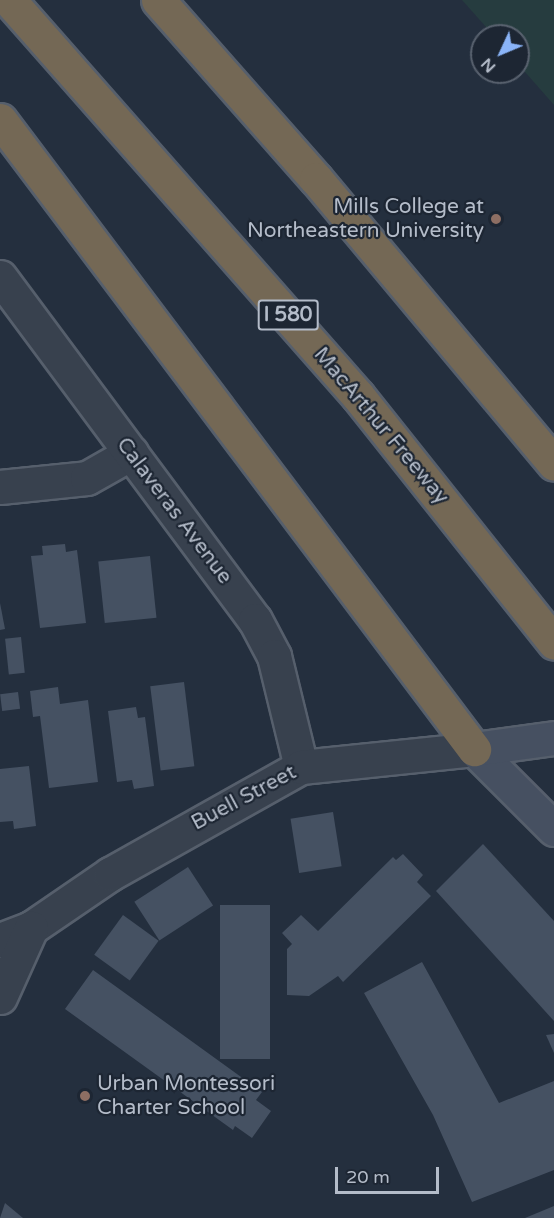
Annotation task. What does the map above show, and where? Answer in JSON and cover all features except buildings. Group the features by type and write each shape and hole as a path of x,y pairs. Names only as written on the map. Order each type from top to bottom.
{"highway":[{"name":"MacArthur Freeway","path":"9,0 358,396 554,642"},
{"path":"158,0 316,179 554,464"},
{"path":"0,120 474,749"}],"main road":[{"name":"Buell Street","path":"474,749 549,747"},
{"path":"474,749 554,829"}],"street":[{"name":"Calaveras Avenue","path":"0,277 255,620 274,656 301,767"},
{"path":"0,487 87,478 131,453"},
{"name":"Buell Street","path":"0,940 31,928 110,874 301,767 474,749"},
{"path":"0,997 31,928"}],"green space":[{"path":"462,0 554,0 554,105 530,78 530,24 483,24"}],"place":[{"name":"Mills College at Northeastern University","path":"496,219"},
{"name":"Urban Montessori Charter School","path":"85,1096"}]}
